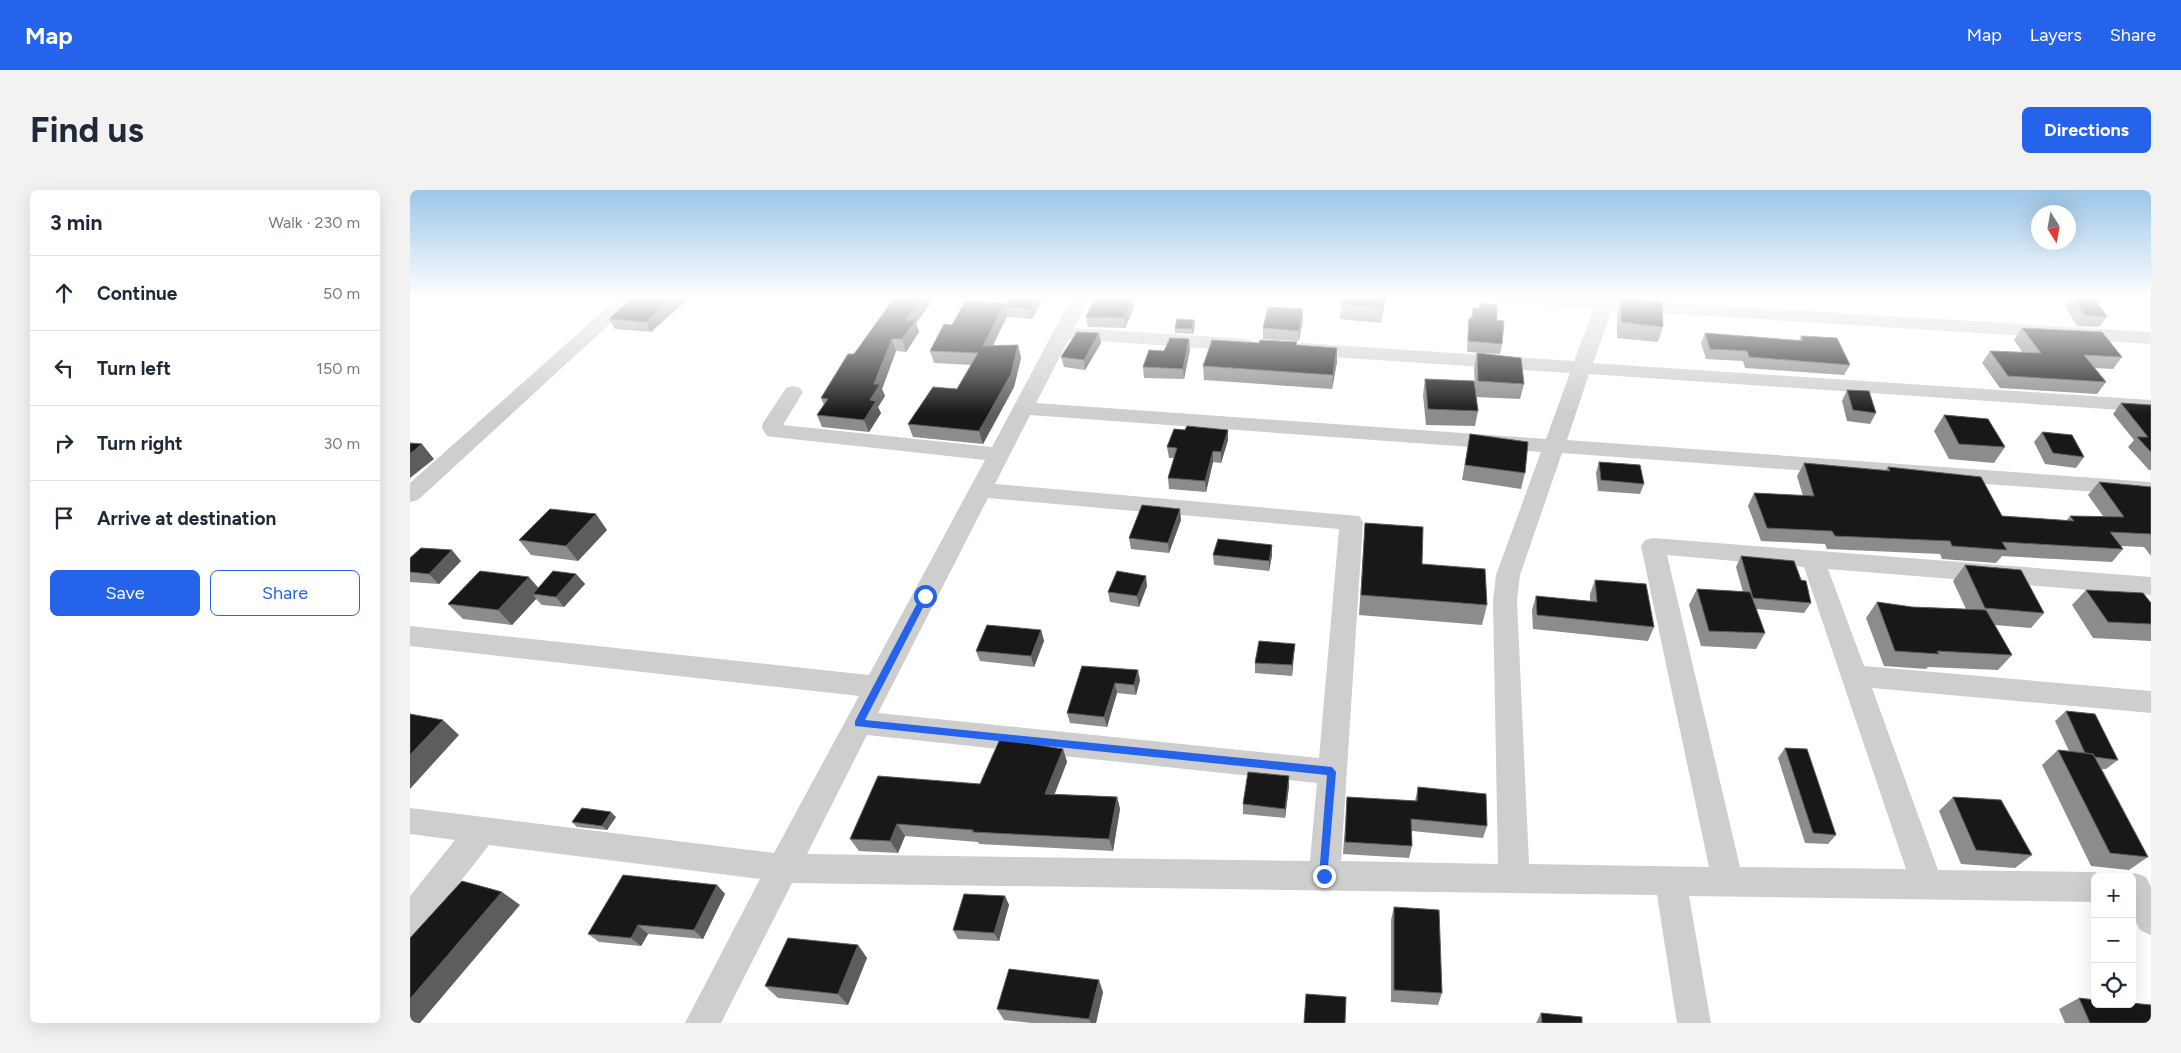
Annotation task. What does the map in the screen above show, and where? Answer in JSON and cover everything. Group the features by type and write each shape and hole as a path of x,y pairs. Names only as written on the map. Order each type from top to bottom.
{"street":[{"path":"410,495 588,336"},
{"path":"702,1023 1061,336"},
{"path":"1109,336 1269,346"},
{"path":"1514,878 1505,600 1508,575 1594,336"},
{"path":"2120,336 2151,338"},
{"path":"1288,348 2151,406"},
{"path":"793,392 773,423 772,428 774,431 999,455"},
{"path":"1023,408 2151,489"},
{"path":"980,490 1350,522 1324,876"},
{"path":"1728,881 1653,546 2151,586"},
{"path":"1813,559 1927,884"},
{"path":"410,636 878,687"},
{"path":"1854,676 2151,702"},
{"path":"858,723 1332,772"},
{"path":"410,821 783,868 2091,887"},
{"path":"410,921 482,830"},
{"path":"1671,881 1694,1023"},
{"path":"2140,888 2151,919"}],"building":[{"path":"867,336 904,336 902,339 892,339 874,384 880,384 870,400 876,401 864,420 817,415 828,399 821,398 848,354 854,354"},
{"path":"938,336 988,336 983,346 1018,345 1011,374 979,431 908,424 933,387 957,389 978,353 930,351"},
{"path":"1075,336 1097,336 1084,360 1061,357"},
{"path":"1468,336 1503,336 1502,344 1468,341"},
{"path":"1706,336 1740,336 1803,341 1801,336 1837,338 1850,365 1749,357 1747,351 1710,349"},
{"path":"2028,336 2105,336 2122,357 2084,355 2106,382 2008,376 1990,351 2041,353"},
{"path":"1170,338 1189,339 1183,369 1143,367 1149,350 1164,351"},
{"path":"1212,340 1259,343 1260,340 1297,342 1296,345 1337,348 1333,375 1203,366"},
{"path":"1477,353 1521,358 1524,384 1478,381"},
{"path":"1425,379 1474,381 1478,411 1428,409"},
{"path":"1847,390 1869,391 1876,413 1853,410"},
{"path":"2121,403 2151,405 2151,452 2137,437 2148,437"},
{"path":"1944,415 1988,419 2005,447 1959,444"},
{"path":"1187,426 1228,430 1221,452 1213,451 1205,481 1168,478 1177,448 1167,447 1174,429 1185,430"},
{"path":"2042,432 2072,435 2084,457 2053,453"},
{"path":"1470,434 1528,442 1525,473 1465,465"},
{"path":"410,443 422,444 410,454"},
{"path":"1599,462 1640,465 1644,484 1601,480"},
{"path":"1804,463 1890,471 1888,467 1981,477 2002,516 2074,521 2070,516 2124,517 2099,482 2151,487 2151,534 2110,532 2123,549 2002,542 2007,550 1952,546 1950,541 1835,536 1832,531 1767,528 1754,493 1814,496"},
{"path":"1142,505 1180,509 1168,543 1129,538"},
{"path":"550,509 596,514 566,546 519,540"},
{"path":"1365,523 1423,527 1422,564 1485,569 1487,605 1361,595"},
{"path":"1218,539 1272,545 1269,561 1213,555"},
{"path":"421,548 452,550 429,574 410,572 410,558"},
{"path":"1741,556 1794,561 1801,580 1806,581 1811,603 1753,598"},
{"path":"1965,565 2021,570 2044,613 1985,608"},
{"path":"480,571 529,577 498,610 448,604"},
{"path":"553,571 576,574 556,597 533,594"},
{"path":"1117,571 1146,576 1137,596 1108,592"},
{"path":"1595,580 1646,584 1654,627 1537,615 1536,596 1597,602"},
{"path":"1697,589 1750,592 1765,633 1709,631"},
{"path":"2086,590 2143,593 2151,603 2151,624 2108,622"},
{"path":"1877,602 1912,607 1986,610 2012,655 1895,651"},
{"path":"987,625 1041,630 1031,656 976,651"},
{"path":"1259,641 1295,644 1292,665 1255,663"},
{"path":"1082,666 1138,670 1134,685 1115,683 1104,717 1067,713"},
{"path":"2066,711 2095,714 2118,760 2095,757 2093,754 2085,753"},
{"path":"410,714 443,720 410,755"},
{"path":"1000,739 1063,749 1045,794 1117,797 1109,839 973,832 973,830 897,824 890,841 850,839 878,776 980,784"},
{"path":"1785,748 1807,749 1836,835 1813,833"},
{"path":"2058,750 2093,754 2148,857 2110,853"},
{"path":"1248,772 1289,776 1285,809 1243,804"},
{"path":"1418,787 1486,794 1487,826 1411,819 1412,846 1345,842 1347,797 1417,801"},
{"path":"1953,797 2001,800 2032,855 1976,850"},
{"path":"582,808 611,812 602,826 572,822"},
{"path":"623,875 717,885 694,930 638,925 631,938 588,934"},
{"path":"462,881 502,892 410,999 410,938"},
{"path":"964,894 1005,896 994,933 953,930"},
{"path":"1394,907 1439,910 1442,993 1394,990"},
{"path":"788,938 858,945 838,994 765,986"},
{"path":"1009,969 1099,980 1089,1019 997,1009"},
{"path":"1306,994 1346,997 1345,1023 1304,1023"},
{"path":"2079,998 2091,1000 2091,1008 2136,1008 2136,1003 2151,1005 2151,1023 2090,1023"},
{"path":"1541,1013 1582,1017 1582,1023 1542,1023"}],"route":[{"path":"925,596 858,723 1332,772 1324,876"}]}
